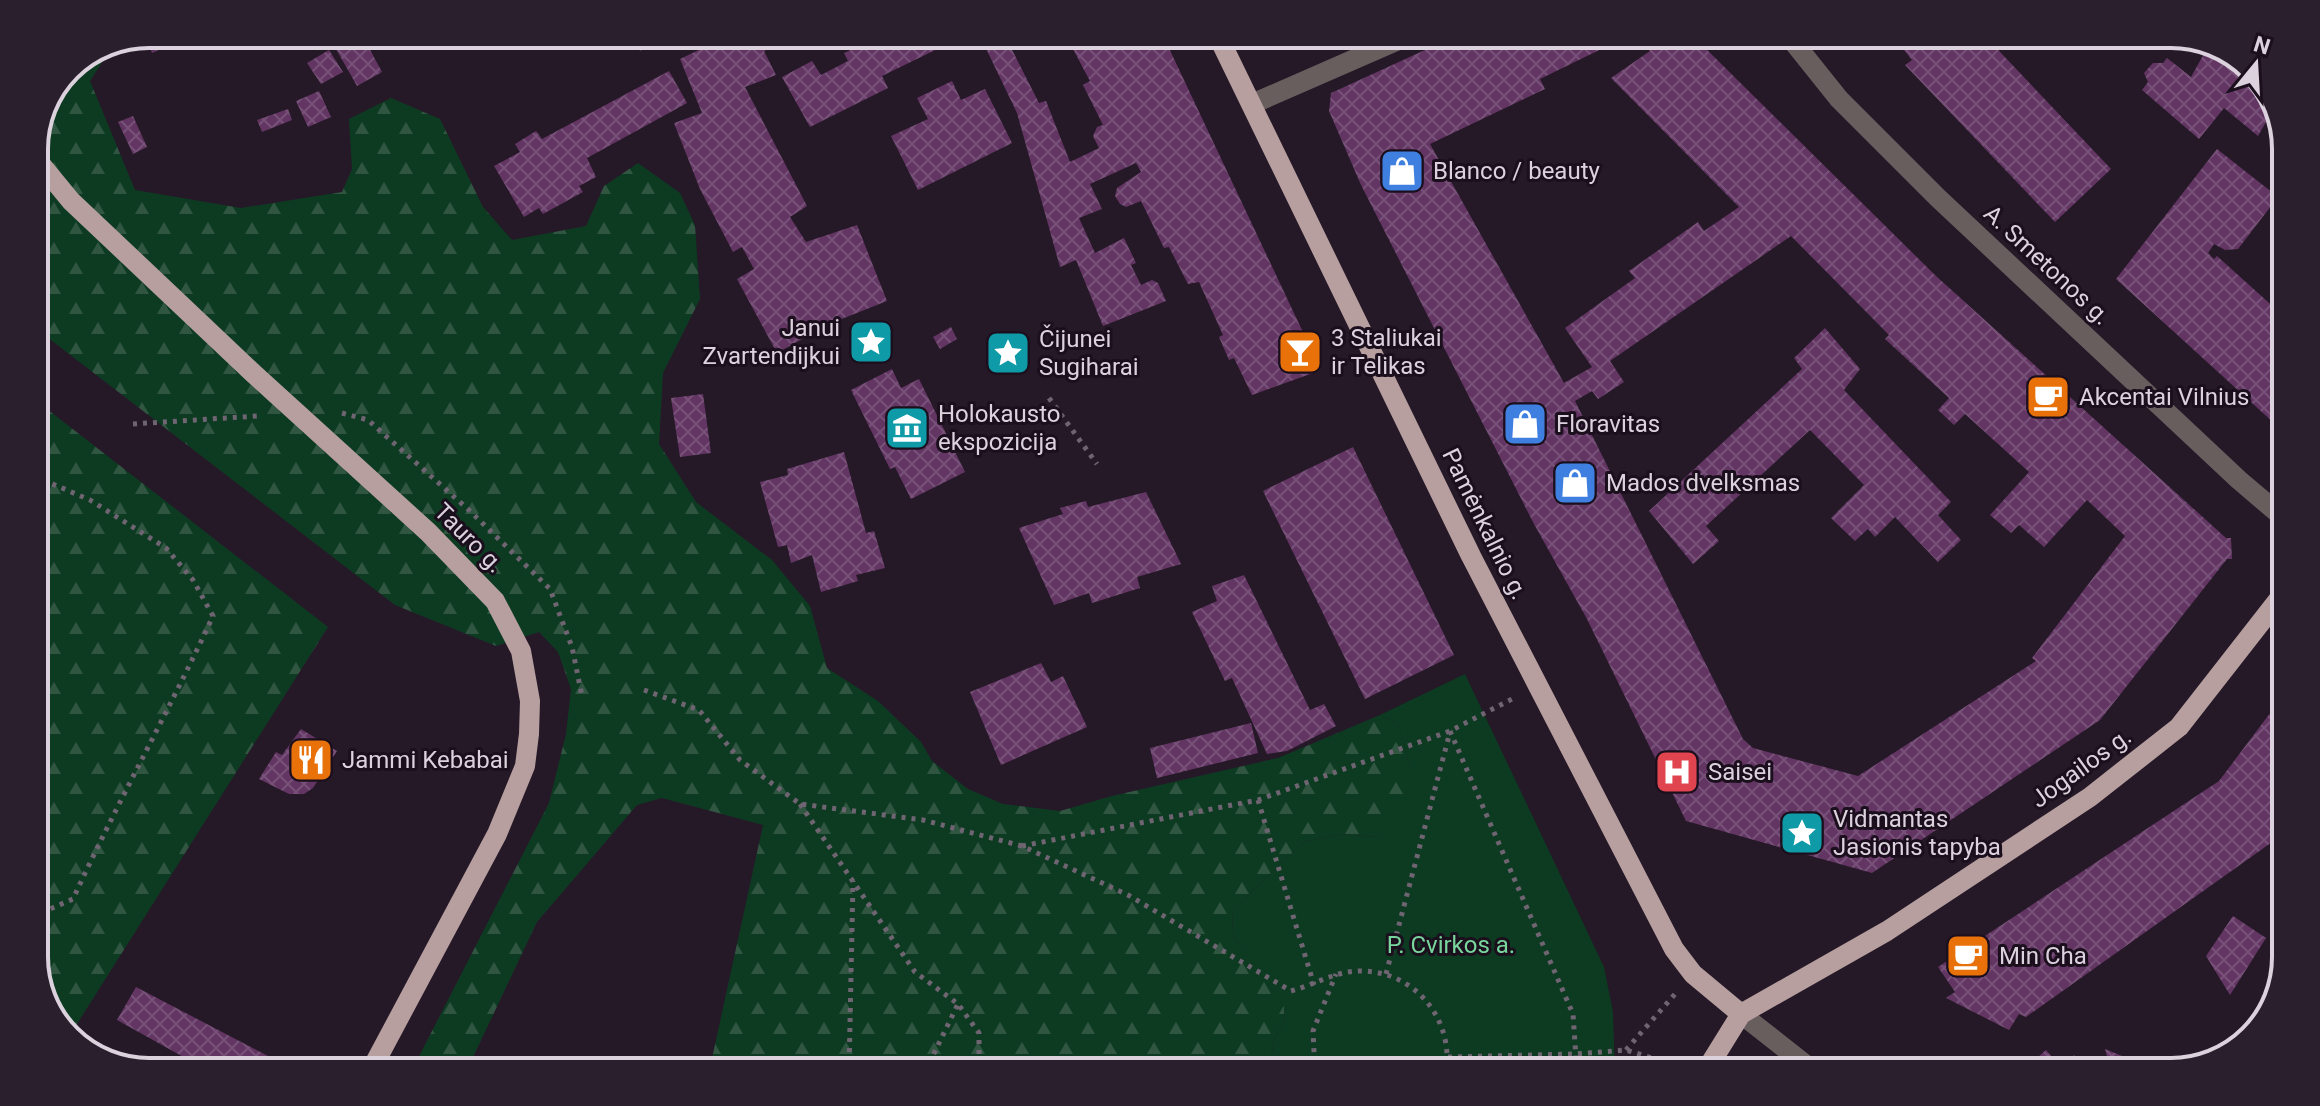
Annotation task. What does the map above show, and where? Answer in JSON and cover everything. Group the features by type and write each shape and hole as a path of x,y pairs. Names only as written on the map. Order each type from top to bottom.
{"main road":[{"name":"Pamėnkalnio g.","path":"1224,48 1471,556 1674,949 1693,974 1741,1014"},
{"name":"Tauro g.","path":"48,173 71,201 254,374 428,532 495,601 521,651 530,701 525,766 489,849 377,1058"},
{"name":"Jogailos g.","path":"1741,1014 1887,931 2090,797 2179,727 2272,608"},
{"path":"1714,1058 1741,1014"}],"street":[{"path":"1252,104 1380,48"},
{"name":"A. Smetonos g.","path":"1798,48 1839,99 1938,198 2272,508"},
{"path":"1741,1014 1797,1058"}],"path":[{"path":"1049,398 1097,464"},
{"path":"133,424 176,422"},
{"path":"48,482 90,500 166,548 193,580 213,616 73,899 48,910"},
{"path":"1022,846 1258,800 1450,731 1538,686"},
{"path":"644,690 699,710 740,760 800,804 915,972 958,1004 979,1033 979,1058"},
{"path":"1386,974 1450,731"},
{"path":"1450,731 1573,1014 1576,1058"},
{"path":"1258,800 1314,985"},
{"path":"800,804 923,820 1022,846 1128,895 1291,991 1314,985 1336,974 1361,970 1386,974 1411,985 1431,1005 1444,1030 1448,1057 1626,1050 1651,1058"},
{"path":"849,1058 853,881"},
{"path":"1314,1058 1313,1031 1336,974"},
{"path":"1626,1050 1693,974"},
{"path":"932,1058 958,1004"}],"green space":[{"path":"104,59 90,81 135,190 241,208 342,192 352,169 349,119 391,98 440,119 483,207 512,240 586,226 604,186 638,163 680,193 695,225 700,299 663,373 659,444 696,502 772,560 810,606 827,668 878,701 921,742 932,761 968,789 1003,804 1060,811 1278,758 1380,715 1397,723 1409,768 1408,791 1400,814 1379,837 1340,834 1304,842 1232,910 1233,936 1284,1006 1285,1020 1274,1039 1271,1058 712,1058 763,825 662,798 637,805 537,922 473,1058 418,1058 549,803 566,734 571,689 558,652 539,632 496,646 395,605 48,338 48,142 51,123 65,93 93,65"},
{"path":"48,410 328,627 76,1026 58,1002 48,964"},
{"name":"P. Cvirkos a.","path":"1465,674 1604,967 1613,1012 1615,1058 1271,1058 1274,1039 1285,1020 1284,1007 1233,936 1232,910 1304,842 1340,834 1379,837 1391,822 1406,796 1409,770 1397,723 1380,715"}],"building":[{"path":"369,48 382,72 357,86 336,49"},
{"path":"703,48 768,48 764,51 776,75 745,87 807,206 790,217 806,242 857,225 887,301 829,324 777,353 737,279 754,269 742,247 733,252 700,189 674,123 702,113 680,59"},
{"path":"856,48 939,48 882,76 888,88 810,127 782,77 812,61 821,75 848,61 844,53"},
{"path":"986,48 1011,48 1039,103 1046,101 1070,162 1099,148 1093,136 1097,127 1103,125 1083,85 1090,81 1073,48 1169,48 1318,364 1313,373 1252,395 1234,358 1229,360 1219,337 1223,335 1199,282 1188,284 1169,247 1164,248 1141,201 1126,207 1115,196 1117,188 1141,172 1136,163 1090,184 1102,209 1079,218 1095,253 1124,238 1136,263 1131,265 1141,285 1152,280 1158,283 1166,301 1103,326 1076,260 1060,267 1017,113"},
{"path":"1429,48 1603,48 1540,79 1545,89 1430,144 1564,383 1592,367 1565,328 1635,278 1629,271 1698,222 1704,231 1739,207 1611,78 1650,51 1647,48 1705,48 1936,276 2226,538 2231,538 2232,559 2227,559 2100,720 1872,873 1686,821 1587,619 1534,524 1361,185 1329,111 1331,93","holes":["1791,236 1889,335 1885,339 1949,398 1938,410 1954,425 1965,414 2029,472 1990,515 2011,533 2019,525 2044,547 2087,500 2125,536 2032,658 2036,661 1858,776 1753,748 1743,739 1575,401 1592,391 1598,399 1624,382 1610,361"]},
{"path":"1902,48 1996,48 2111,169 2055,222 1905,65 1912,60"},
{"path":"329,50 343,72 321,84 307,63"},
{"path":"2204,54 2216,59 2216,104 2261,104 2267,120 2258,136 2224,108 2199,139 2142,90 2148,82 2144,73 2153,63 2163,63 2167,58 2191,77"},
{"path":"669,71 687,103 587,158 596,177 579,186 583,192 543,214 539,208 524,217 494,166 520,152 515,144 536,131 542,139"},
{"path":"952,81 961,100 985,89 1012,143 918,190 891,136 928,119 917,98"},
{"path":"319,91 331,117 308,127 296,101"},
{"path":"288,109 292,120 262,132 257,120"},
{"path":"133,116 147,147 133,154 118,122"},
{"path":"2217,149 2272,192 2272,205 2238,249 2225,250 2214,244 2208,253 2214,259 2217,256 2272,306 2272,421 2116,279"},
{"path":"951,327 957,339 940,349 933,337"},
{"path":"1825,328 1860,369 1844,390 1951,502 1938,515 1961,540 1938,562 1895,517 1875,537 1868,529 1855,541 1831,518 1864,485 1810,430 1706,526 1719,541 1693,564 1649,511 1802,369 1794,358"},
{"name":"Holokausto ekspozicija","path":"892,369 901,388 919,379 965,472 911,499 895,467 890,469 851,390"},
{"path":"703,394 711,453 680,457 671,398"},
{"path":"1353,447 1454,655 1365,699 1263,491"},
{"path":"844,452 866,533 874,531 885,568 856,575 858,581 821,592 812,555 791,563 787,545 778,547 760,482 788,475 787,469"},
{"path":"1146,492 1181,564 1137,577 1140,588 1092,603 1089,593 1054,605 1019,528 1063,514 1060,508 1086,501 1088,507"},
{"path":"1244,575 1310,710 1324,704 1336,726 1287,751 1267,754 1232,678 1225,681 1192,612 1217,601 1212,586"},
{"path":"1041,663 1051,682 1063,676 1087,727 1001,765 970,692"},
{"path":"2272,711 2272,842 2026,1017 2019,1014 2009,1030 1946,998 1955,992 1938,967 2219,781"},
{"path":"1251,723 1258,753 1157,778 1150,748"},
{"path":"301,729 337,751 313,788 304,794 289,794 259,779 276,752 282,755"},
{"path":"2233,916 2266,938 2230,995 2206,956"},
{"path":"136,987 270,1057 185,1058 117,1020"},
{"path":"2105,1049 2127,1058 2107,1058"},
{"path":"2046,1050 2053,1058 2037,1058"}],"place":[{"name":"Blanco / beauty","path":"1402,171"},
{"name":"Janui Zvartendijkui","path":"871,342"},
{"name":"3 Staliukai ir Telikas","path":"1300,352"},
{"name":"Čijunei Sugiharai","path":"1008,353"},
{"name":"Akcentai Vilnius","path":"2048,397"},
{"name":"Floravitas","path":"1525,424"},
{"name":"Holokausto ekspozicija","path":"907,428"},
{"name":"Mados dvelksmas","path":"1575,483"},
{"name":"Jammi Kebabai","path":"311,760"},
{"name":"Saisei","path":"1677,772"},
{"name":"Vidmantas Jasionis tapyba","path":"1802,833"},
{"name":"Min Cha","path":"1968,956"}]}
